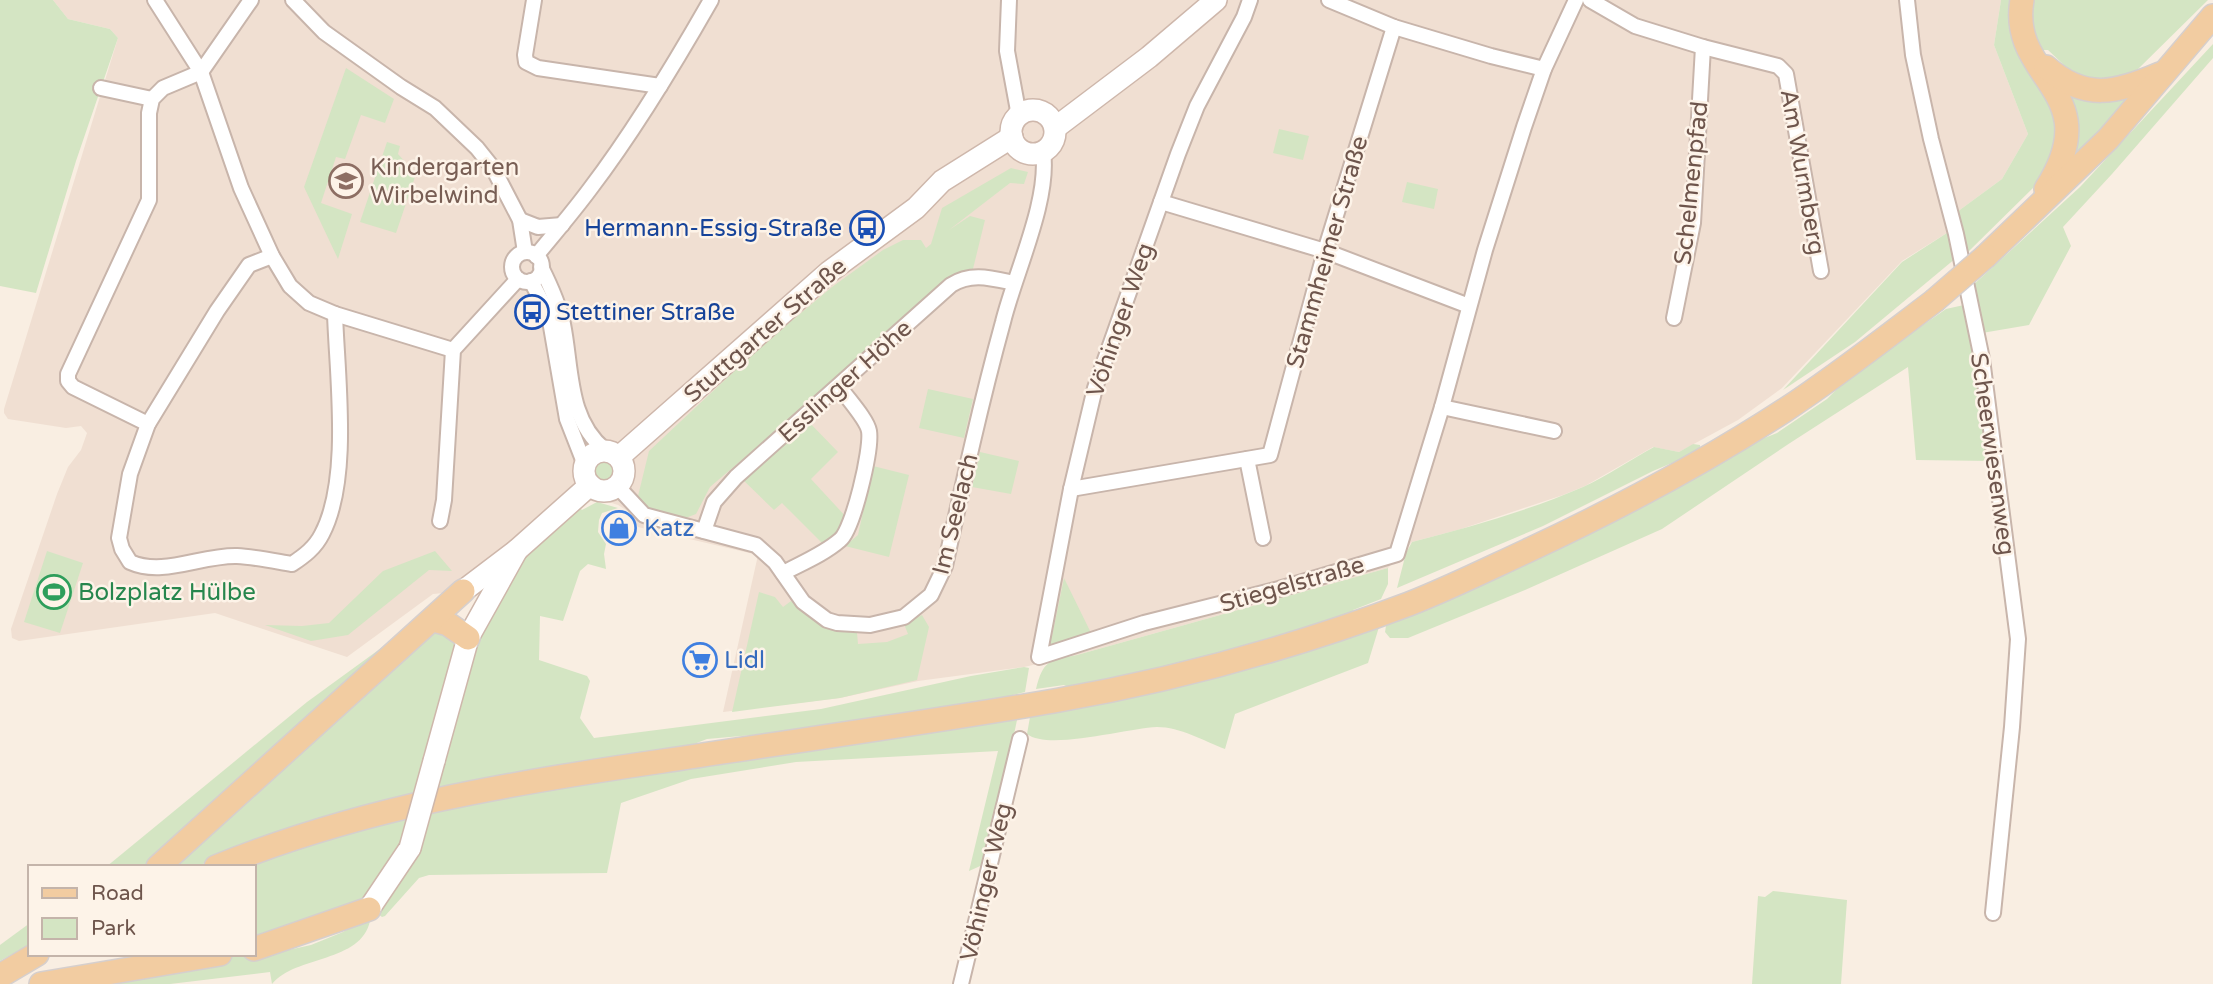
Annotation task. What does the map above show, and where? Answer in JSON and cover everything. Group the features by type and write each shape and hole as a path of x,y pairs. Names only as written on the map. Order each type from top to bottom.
{"main road":[{"path":"2022,0 2020,22 2025,42 2065,110 2067,139 2060,166 2030,216"},
{"path":"222,865 353,820 463,793 550,777 1054,701 1115,689 1225,663 1353,624 1458,584 1611,512 1703,461 1787,409 1862,356 1934,301 2030,216 2108,139 2213,16"},
{"path":"2033,55 2067,83 2096,91 2110,91 2136,84 2166,72"},
{"path":"160,865 463,591"},
{"path":"433,620 448,624 468,638"},
{"path":"256,948 369,909"},
{"path":"0,976 34,956"},
{"path":"41,984 208,956"}],"street":[{"path":"155,0 201,72 241,188 272,256 290,286 300,295 335,314 453,350"},
{"path":"148,424 73,387 68,381 68,374 149,200 149,113 152,99 163,88 201,72 251,0"},
{"path":"293,0 324,32 435,108 456,126 493,168 520,220 539,275 525,280 453,350 444,500 440,521"},
{"path":"534,0 525,55 526,62 530,65 660,86"},
{"path":"534,259 563,322 579,415 587,433 623,462 624,475 617,486 606,491 587,475 567,419 549,314 525,280 512,271 513,261 534,259 590,190 660,86 711,0"},
{"path":"1009,0 1007,51 1015,90 1024,113"},
{"path":"1052,123 1149,57 1216,0"},
{"name":"Vöhinger Weg","path":"1039,657 1071,489 1095,388 1197,106 1244,17 1250,0"},
{"path":"1329,0 1394,27 1544,69"},
{"name":"Stiegelstraße","path":"1039,657 1144,623 1279,589 1397,554 1442,407 1469,306 1544,69 1576,0"},
{"name":"Am Wurmberg","path":"1590,0 1635,26 1777,66 1786,74 1821,271"},
{"name":"Scheerwiesenweg","path":"1907,0 1913,55 1936,160 1956,234 1982,359 2018,639 1993,914"},
{"name":"Stammheimer Straße","path":"1071,489 1270,455 1325,251 1394,27"},
{"name":"Schelmenpfad","path":"1674,318 1693,223 1703,47"},
{"path":"101,88 152,99"},
{"path":"1040,111 1052,123 1052,144 1043,152 1026,153 1014,142 1012,125 1024,113 1040,111"},
{"name":"Stuttgarter Straße","path":"612,454 829,272 916,208 942,181 1014,142"},
{"name":"Im Seelach","path":"617,486 644,515 756,545 783,573 803,602 827,620 853,626 904,617 931,595 945,566 1003,320 1036,213 1046,170 1043,152"},
{"path":"1161,202 1325,251 1469,306"},
{"path":"520,220 538,227 562,225"},
{"path":"272,256 248,265 148,424 130,474 119,538 130,562 155,569 203,558 238,556 292,564 309,552 322,534 337,480 340,451 335,314"},
{"name":"Esslinger Höhe","path":"704,531 714,502 721,492 951,285 964,277 990,278 1014,283"},
{"path":"783,573 841,539 853,519 870,432 839,386"},
{"path":"1442,407 1554,431"},
{"path":"463,591 517,550 587,475 591,456 612,454"},
{"path":"1247,459 1264,538"},
{"path":"369,909 410,848 468,638 517,550"},
{"name":"Vöhinger Weg","path":"961,984 1020,739"}],"shaded area":[{"path":"53,0 2001,0 1994,45 2028,134 2002,179 1957,212 1950,231 1902,261 1782,388 1738,420 1679,452 1653,447 1585,486 1563,495 1461,529 1412,542 1388,568 1077,655 1024,667 918,681 840,698 723,712 758,555 638,527 631,513 618,505 568,489 454,592 433,594 347,657 215,613 19,641 12,638 11,629 57,494 68,467 81,450 87,433 81,426 66,428 8,419 4,409 118,38 110,29 68,19"}],"green space":[{"path":"0,0 53,0 68,19 110,29 118,38 76,161 36,293 0,286"},
{"path":"2001,0 2011,0 2010,21 2014,37 2055,112 2057,146 2038,183 1968,252 1957,212 2002,179 2028,134 1994,45"},
{"path":"2030,0 2208,0 2135,72 2116,79 2087,78 2066,67 2048,50 2040,50 2028,13"},
{"path":"2213,44 2213,58 2063,227 2071,246 2029,325 1982,333 1972,286 2080,187"},
{"path":"346,68 394,99 385,123 361,115 345,159 336,157 321,203 352,214 338,259 304,187"},
{"path":"2068,91 2131,97 2126,106 2070,162"},
{"path":"1279,129 1309,136 1303,160 1273,153"},
{"path":"387,142 400,146 398,154 416,174 396,233 360,222"},
{"path":"1011,168 1028,172 1024,184 1010,183 949,230 970,216 985,220 972,273 956,277 710,487 696,514 683,519 649,509 638,496 649,451 759,348 832,287 883,250 903,240 921,240 926,248 931,244 942,208"},
{"path":"1407,182 1438,189 1434,209 1402,202"},
{"path":"1950,231 1956,258 1855,342 1783,390 1902,262"},
{"path":"1964,305 1976,362 1991,461 1916,460 1908,367 1662,529 1408,638 1390,638 1385,632 1386,626 1394,621 1747,445 1777,433 1827,399 1850,376 1946,309"},
{"path":"928,389 973,399 964,438 919,428"},
{"path":"806,419 838,452 811,479 848,519 841,534 823,544 782,503 774,510 742,479"},
{"path":"1693,444 1700,445 1700,451 1653,471 1543,526 1397,588 1406,553 1412,542 1498,518 1562,496 1592,483 1654,447 1679,452"},
{"path":"980,452 1019,461 1011,494 972,487"},
{"path":"604,458 615,465 616,470 609,481 604,482 593,475 592,470 599,459"},
{"path":"873,466 909,475 889,557 845,546 858,535"},
{"path":"597,502 618,508 602,513 599,520 598,532 606,544 606,569 588,564 580,571 563,621 540,616 539,660 587,676 590,681 580,718 594,738 821,709 1024,667 1029,668 1025,692 997,699 798,731 707,739 681,749 435,791 471,647 517,564 579,507 582,510"},
{"name":"Bolzplatz Hülbe","path":"47,551 83,563 60,633 24,622"},
{"path":"435,551 452,571 429,570 348,635 311,641 265,625 302,626 329,623 383,571"},
{"path":"1388,568 1388,584 1381,599 1353,610 1353,613 1287,636 1173,668 1068,687 1064,685 1036,689 1045,667 1054,660"},
{"path":"1064,578 1092,635 1048,646 1046,636 1052,636"},
{"path":"759,592 775,597 783,607 791,601 806,614 830,627 857,633 858,644 887,642 908,634 904,624 922,615 929,627 917,680 840,698 732,712"},
{"path":"1379,627 1368,663 1235,714 1225,749 1183,732 1157,727 1070,740 1038,739 1027,734 1030,717 1050,713 1052,710"},
{"path":"438,630 458,641 417,795 200,865 174,865"},
{"path":"388,643 396,648 153,865 108,865 307,702"},
{"path":"1017,720 987,863 969,871 998,751 796,762 691,779 621,803 607,873 429,875 419,878 385,916 378,914 416,852 432,810 457,803 987,721 993,723"},
{"path":"412,814 403,843 366,901 256,940 256,865 244,865"},
{"path":"1773,891 1847,900 1841,984 1752,984 1758,896 1765,897"},
{"path":"367,918 370,921 364,935 354,944 341,952 296,968 272,984 270,972 170,984 34,984 176,956 256,956 256,952 284,951 311,945 343,932"},
{"path":"28,924 28,945 0,961 0,945"}],"place":[{"name":"Kindergarten Wirbelwind","path":"346,181"},
{"name":"Hermann-Essig-Straße","path":"867,228"},
{"name":"Stettiner Straße","path":"532,312"},
{"name":"Katz","path":"619,528"},
{"name":"Bolzplatz Hülbe","path":"54,592"},
{"name":"Lidl","path":"700,660"}]}
